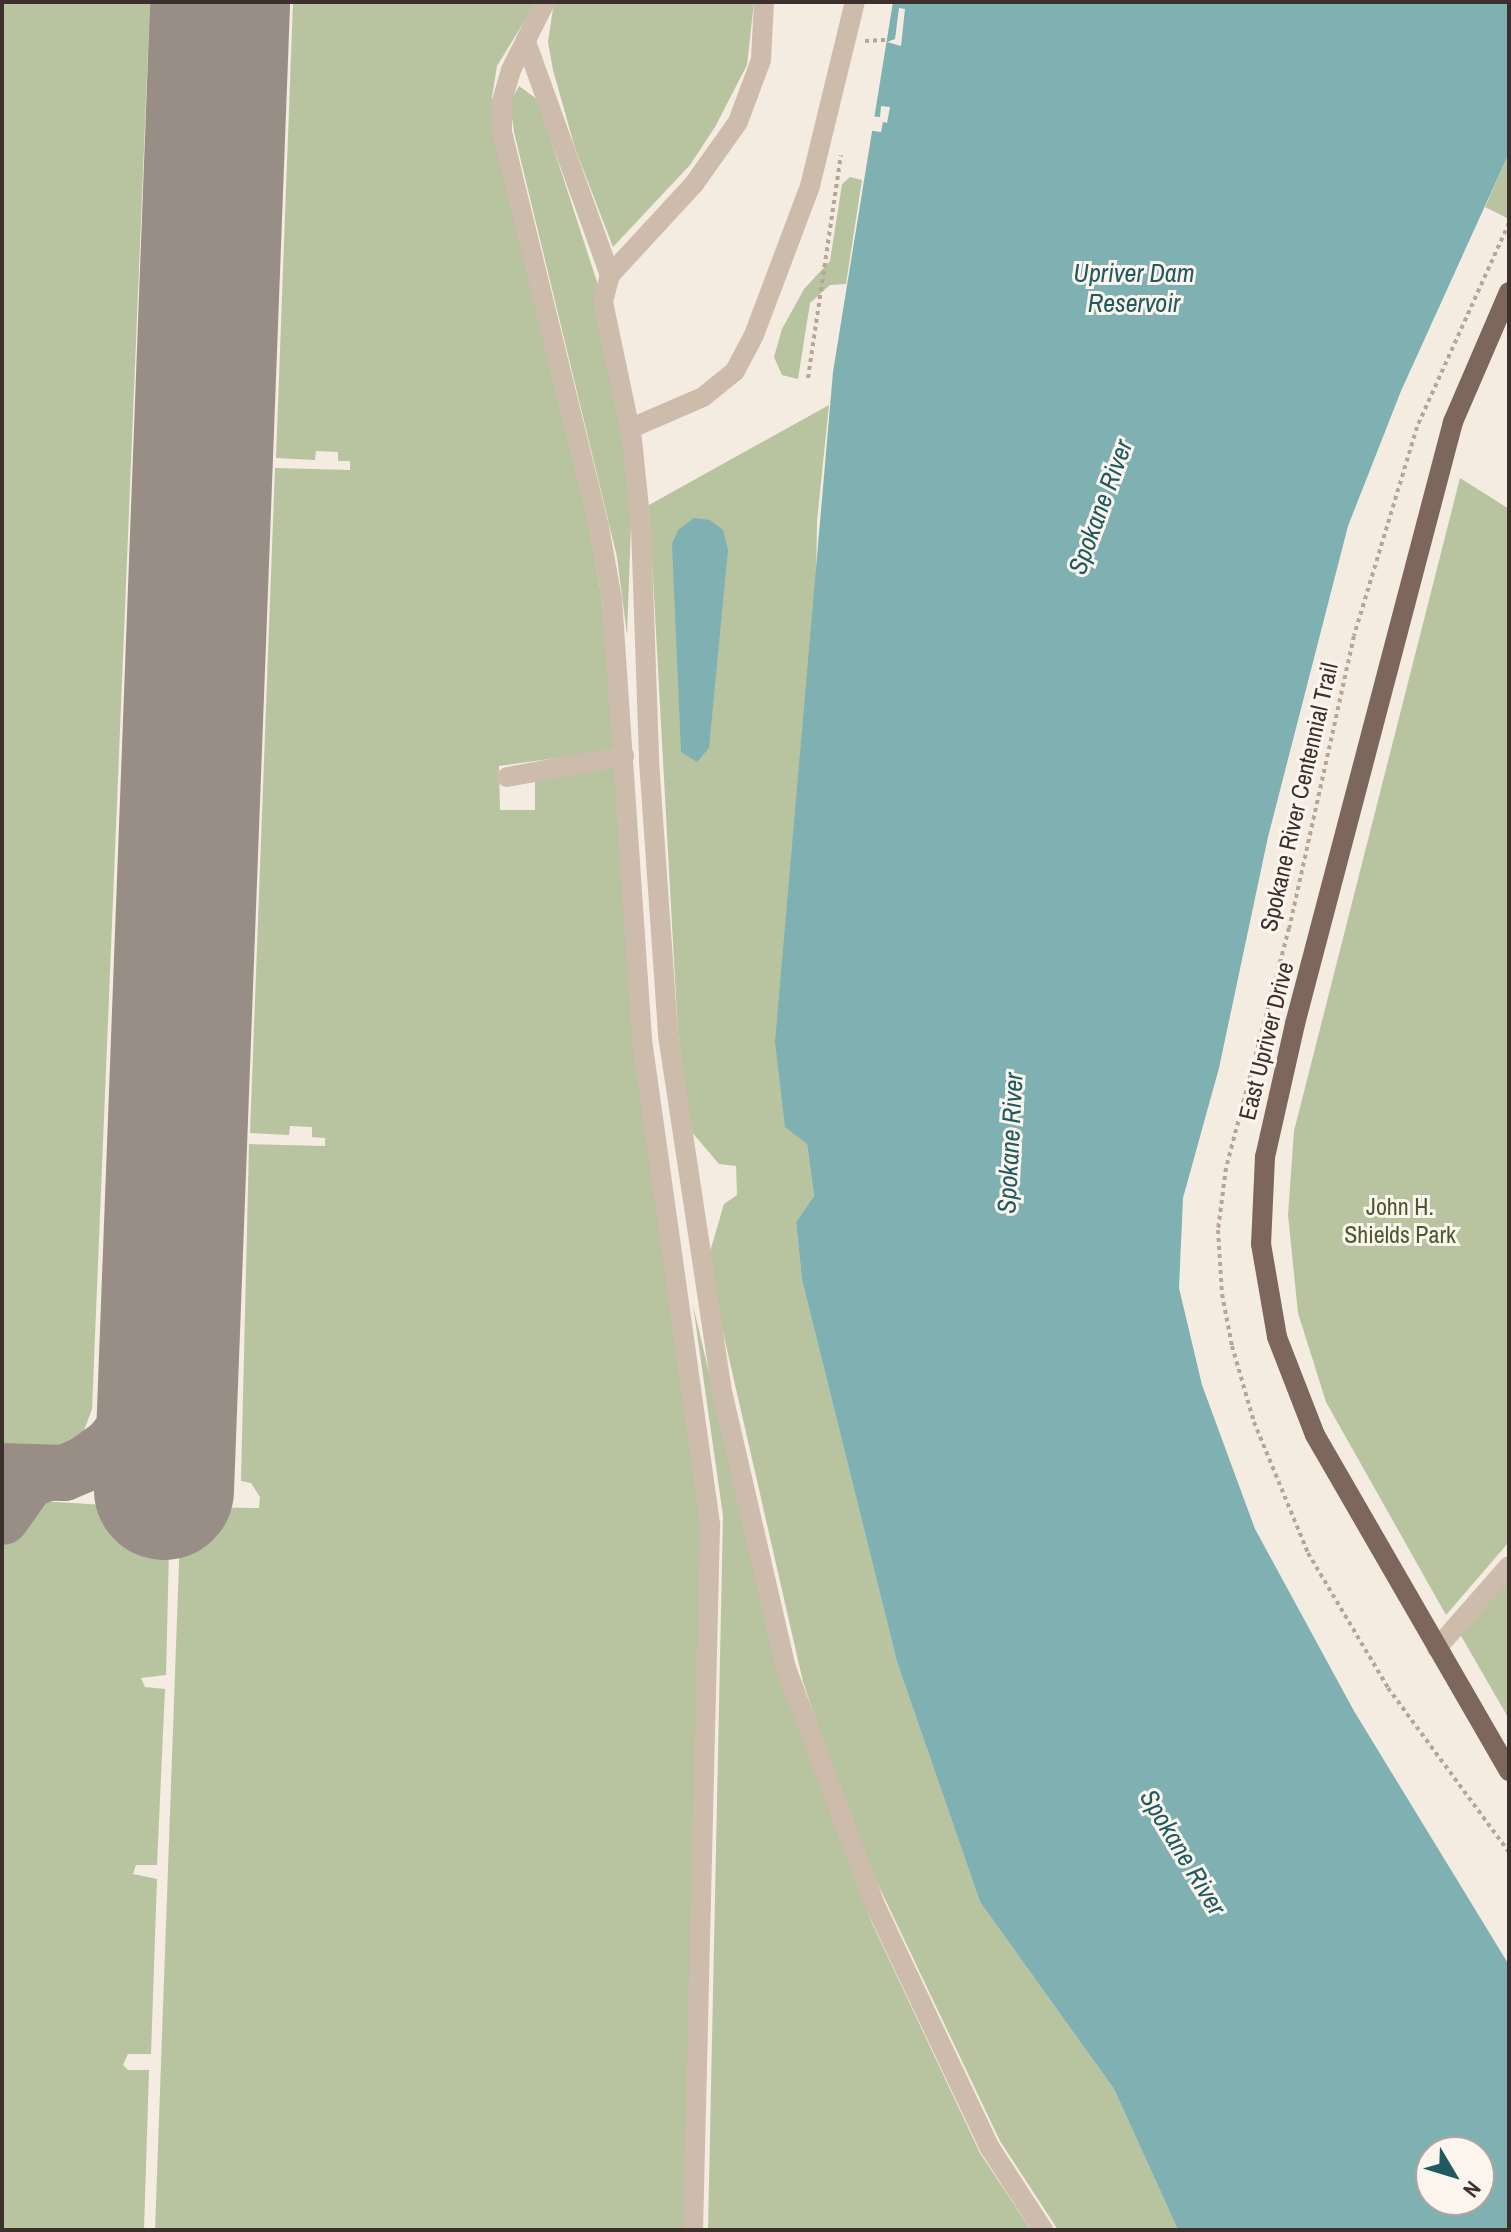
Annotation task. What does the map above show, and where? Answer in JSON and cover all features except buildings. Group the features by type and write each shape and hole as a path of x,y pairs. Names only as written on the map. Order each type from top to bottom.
{"main road":[{"name":"East Upriver Drive","path":"1509,292 1453,422 1265,1157 1261,1244 1277,1337 1315,1435 1509,1771"}],"street":[{"path":"545,2 505,91 502,132 599,527 616,642 642,1040 710,1525 693,2230"},
{"path":"764,2 761,60 738,122 694,184 610,275 603,302 629,429 641,527 649,761 668,1035 728,1417 786,1668 875,1905 990,2148 1043,2230"},
{"path":"629,429 703,397 735,371 754,335 810,186 855,2"},
{"path":"526,42 610,275"},
{"path":"507,777 624,756"},
{"path":"1437,1648 1509,1566"}],"path":[{"path":"859,29 857,42 887,40"},
{"path":"808,378 842,143"},
{"name":"Spokane River Centennial Trail","path":"1509,223 1417,427 1354,636 1289,928 1226,1168 1218,1230 1222,1294 1236,1361 1280,1490 1308,1553 1388,1688 1509,1852"}],"green space":[{"path":"2,2 150,2 92,1409 79,1444 49,1457 2,1453"},
{"path":"293,2 536,2 497,66 492,97 495,133 589,525 602,600 614,750 499,766 500,810 535,810 535,779 616,766 705,1523 684,2230 155,2230 181,1507 259,1508 260,1497 251,1483 241,1481 249,1144 325,1146 325,1138 312,1137 312,1127 290,1126 289,1135 250,1133 275,468 350,470 350,461 338,461 338,452 316,451 315,460 276,458"},
{"path":"554,2 754,2 747,65 715,127 690,165 613,247 575,148 553,70 548,42"},
{"path":"519,86 538,100 597,282 626,453 631,525 627,635 617,557 514,132 510,103"},
{"path":"1509,153 1509,219 1485,207"},
{"path":"850,177 862,180 846,284 830,285 810,303 798,379 782,375 774,357 782,329 804,289 830,261 842,184"},
{"path":"829,405 817,521 807,1144 814,1196 796,1222 802,1280 897,1662 980,1902 1114,2089 1178,2230 1058,2230 1000,2141 856,1838 803,1682 707,1262 724,1204 737,1195 736,1166 719,1164 690,1130 678,1034 649,505"},
{"name":"John H. Shields Park","path":"1460,478 1509,509 1509,1542 1446,1615 1326,1402 1298,1313 1288,1215 1294,1131"},
{"path":"693,1305 782,1683 871,1921 980,2153 1031,2230 708,2230 723,1516"},
{"path":"40,1501 170,1509 166,1675 141,1678 145,1687 165,1689 157,1865 136,1865 133,1874 157,1879 151,2054 128,2054 123,2065 128,2070 149,2070 144,2230 2,2230 2,1546 30,1505"},
{"path":"1509,1578 1509,1719 1460,1634"}],"water":[{"name":"Upriver Dam Reservoir","path":"893,2 1509,2 1509,153 1401,391 1348,526 1268,837 1219,1068 1183,1198 1179,1288 1202,1385 1255,1529 1354,1711 1509,1965 1509,2230 1178,2230 1114,2089 980,1902 897,1662 802,1280 796,1222 814,1196 807,1144 785,1127 775,1042 833,372"},
{"path":"694,518 710,520 723,530 728,550 709,748 697,762 681,752 672,544 678,530"}],"pier":[{"path":"899,8 905,9 901,46 887,42 895,39"},
{"path":"881,106 890,107 887,123 883,122 881,132 867,130 869,116 880,117"}],"taxiway":[{"path":"2,1471 64,1473 85,1464 110,1446 168,1376"},
{"path":"2,1517 28,1480 45,1474"}],"runway":[{"path":"164,1490 220,2"}],"water label":[{"name":"Spokane River","path":"1100,507"},
{"name":"Spokane River","path":"1010,1143"},
{"name":"Spokane River","path":"1183,1852"}]}
